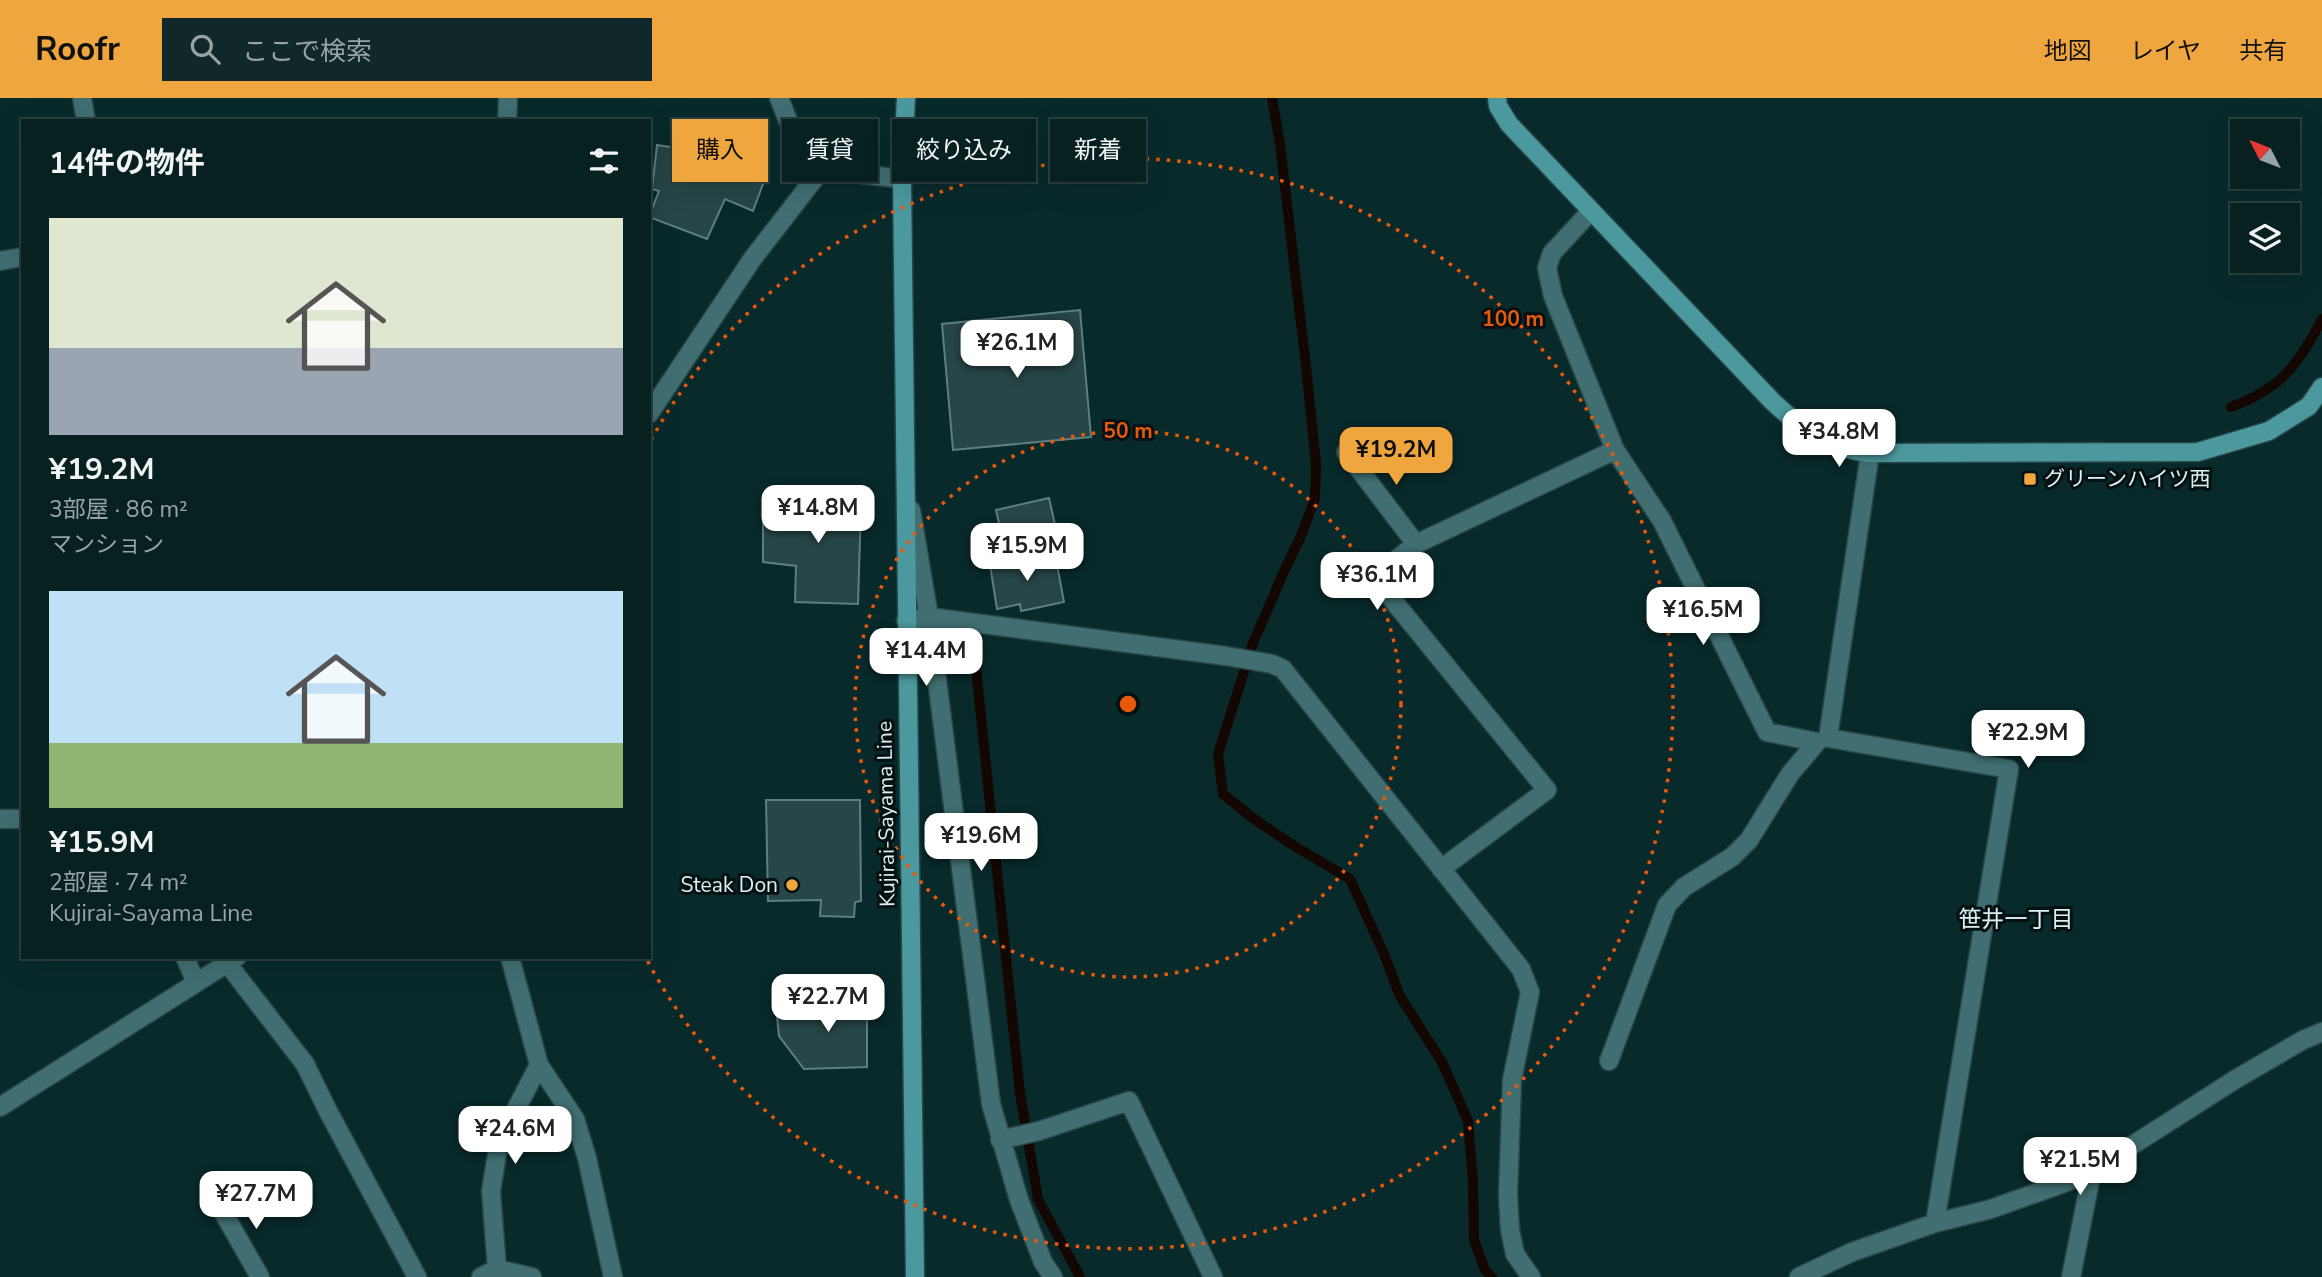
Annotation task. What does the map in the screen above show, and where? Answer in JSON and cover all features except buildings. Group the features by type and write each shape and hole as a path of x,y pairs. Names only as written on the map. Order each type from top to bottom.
{"main road":[{"name":"Kujirai-Sayama Line","path":"905,119 906,98"},
{"path":"1497,98 1498,106 1509,124 1793,420 1818,438 1844,450 1870,453 2198,452 2269,431 2309,406 2322,387"},
{"name":"Kujirai-Sayama Line","path":"902,182 915,1277"}],"street":[{"path":"82,98 86,119"},
{"path":"507,119 508,98"},
{"path":"779,98 787,119"},
{"path":"652,405 753,258 812,182"},
{"path":"1591,211 1552,253 1547,268 1553,296 1615,450 1662,521 1767,732 2009,769 1935,1223"},
{"path":"0,261 21,257"},
{"path":"1441,869 1547,790 1374,577 1416,544 1615,450"},
{"path":"1346,452 1416,544"},
{"path":"1609,1061 1667,905 1684,887 1731,857 1749,840 1790,774 1822,740 1870,453"},
{"path":"905,474 929,617 991,1104 1018,1200 1043,1262 1053,1277"},
{"path":"906,621 929,617 1226,656 1272,664 1283,670 1521,969 1530,992 1512,1080 1508,1195 1510,1230 1515,1254 1531,1277"},
{"path":"0,818 21,819"},
{"path":"186,959 196,983"},
{"path":"511,959 539,1065 575,1119 587,1158 613,1277"},
{"path":"0,1107 232,960 306,1064 328,1111 417,1277"},
{"path":"1799,1277 1852,1252 1935,1223 1991,1209 2092,1171 2236,1079 2322,1032"},
{"path":"533,1277 489,1273 491,1191 499,1142 539,1065"},
{"path":"1000,1140 1039,1131 1129,1101 1213,1277"},
{"path":"2071,1277 2092,1171"},
{"path":"219,1205 260,1277"}],"waterway":[{"path":"1272,98 1280,144 1306,366 1316,464 1315,499 1253,643 1218,754 1223,794 1291,844 1350,879 1400,996 1443,1064 1468,1121 1474,1240 1485,1270 1492,1277"},
{"path":"2231,407 2263,392 2287,373 2322,319"},
{"path":"973,640 1020,1093 1038,1199 1080,1277"}],"place":[{"name":"グリーンハイツ西","path":"2030,479"},
{"name":"Steak Don","path":"792,885"}],"district":[{"name":"笹井一丁目","path":"2016,919"}]}
